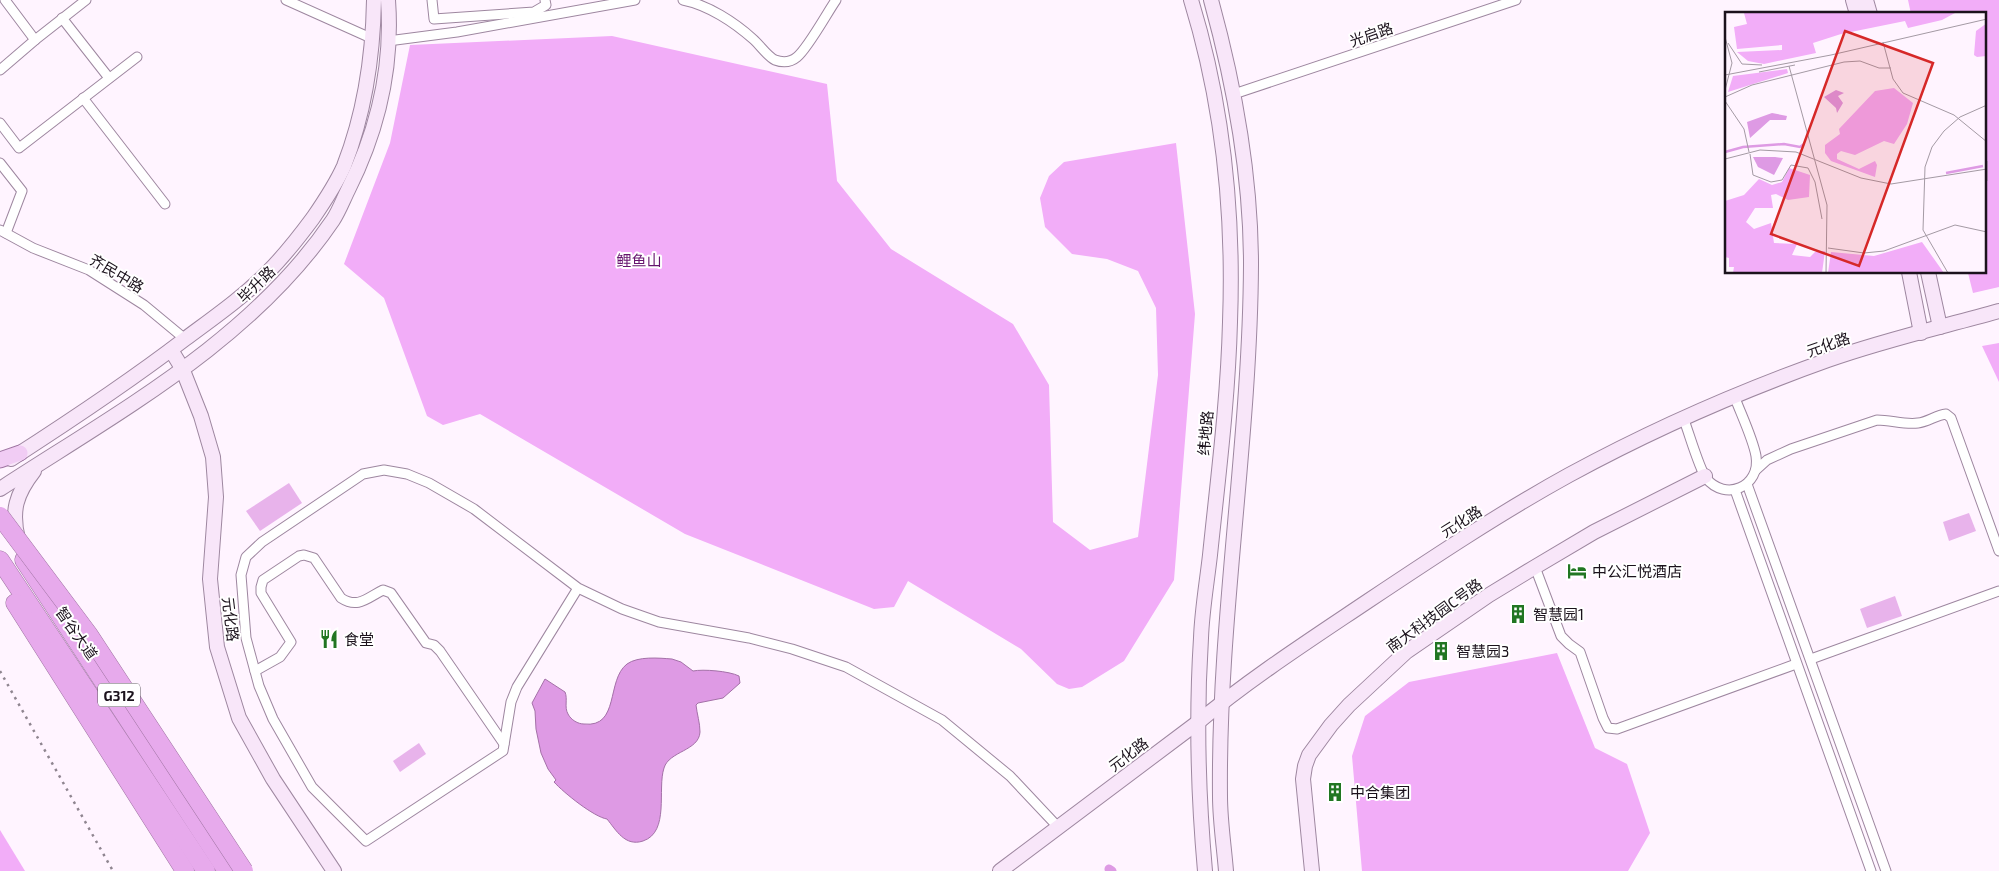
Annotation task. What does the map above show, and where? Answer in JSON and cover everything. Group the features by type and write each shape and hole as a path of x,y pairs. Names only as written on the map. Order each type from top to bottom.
{"highway":[{"path":"0,516 89,635 244,871"},
{"name":"智谷大道","path":"0,522 227,871"},
{"name":"智谷大道","path":"0,560 206,871"},
{"path":"0,578 185,871"},
{"name":"G312","path":"0,578 194,871"}],"main road":[{"path":"0,460 20,453"},
{"name":"智谷大道","path":"0,522 84,642 234,871"}],"street":[{"path":"5,0 35,40"},
{"path":"0,70 86,0"},
{"path":"286,0 373,39"},
{"name":"毕升路","path":"0,466 136,376 238,299 268,273 297,239 324,202 343,168 361,118 373,39 374,0"},
{"name":"毕升路","path":"0,489 137,401 227,334 268,298 305,258 334,219 359,168 379,111 390,21 388,0"},
{"path":"432,0 434,19 534,12 546,5 546,0"},
{"path":"388,41 457,32 589,4 635,0"},
{"path":"683,0 700,6 727,20 748,35 770,56 778,61 787,62 794,59 800,53 836,0"},
{"name":"纬地路","path":"1191,0 1208,62 1222,136 1231,266 1226,387 1201,636 1197,723 1199,798 1205,871"},
{"path":"1211,0 1226,55 1240,126 1248,196 1251,264 1246,387 1231,557 1223,701 1220,798 1226,871"},
{"name":"光启路","path":"1234,94 1516,0"},
{"path":"1853,0 1857,12"},
{"path":"62,18 109,78"},
{"path":"0,123 19,148 137,57"},
{"path":"84,98 165,204"},
{"path":"0,163 22,191 3,231"},
{"name":"齐民中路","path":"3,231 33,248 89,270 144,305 185,339"},
{"path":"1910,274 1921,333"},
{"path":"1928,274 1940,327"},
{"name":"元化路","path":"1000,871 1197,723 1223,701 1298,647 1432,558 1569,475 1636,441 1829,360 1999,311"},
{"name":"元化路","path":"171,350 182,368 201,416 213,457 216,497 210,579 217,646 240,718 273,779 334,871"},
{"path":"1735,398 1756,456 1756,470"},
{"path":"1684,420 1705,476 1715,487 1736,490 1748,484 1756,470 1767,460 1791,449 1878,420 1892,420 1908,424 1921,423 1946,414 1951,418 1999,551"},
{"path":"22,555 15,524 15,506 22,486 40,463"},
{"path":"578,588 517,687 510,702 503,751 366,841 312,787 273,719 259,686 246,638 241,575 246,557 262,542 363,474 384,470 406,474 429,483 474,509 578,588 622,609 659,622 749,638 792,649 846,668 942,720 1010,776 1058,827"},
{"name":"南大科技园C号路","path":"1312,871 1303,779 1305,766 1314,747 1349,705 1406,652 1489,595 1594,532 1705,476"},
{"path":"1748,484 1886,871"},
{"path":"1736,490 1796,664 1871,871"},
{"path":"255,670 280,657 291,642 261,593 263,580 299,556 304,555 314,558 341,598 348,603 356,604 383,590 391,593 426,643 434,645 440,651 504,744"},
{"path":"1535,567 1561,636 1580,652 1608,728 1617,729 1796,664"},
{"path":"1810,659 1999,591"}],"shaded area":[{"path":"289,483 302,503 260,531 246,511"},
{"path":"1969,513 1976,531 1949,541 1943,522"},
{"path":"1895,596 1902,616 1867,628 1860,609"},
{"path":"643,659 672,659 681,662 693,671 703,670 735,674 739,676 740,683 723,698 696,705 700,732 695,743 667,762 664,768 660,819 657,829 643,841 631,842 626,840 607,819 587,809 554,782 556,780 548,769 541,753 536,729 535,711 532,703 545,679 565,692 567,711 573,720 582,724 595,723 603,719 608,711 616,681 627,664"},
{"path":"419,743 426,754 400,772 393,761"}],"green space":[{"path":"1908,0 1999,0 1999,287 1973,293 1968,274 1986,274 1986,12 1911,12"},
{"name":"鲤鱼山","path":"612,36 827,84 837,181 891,249 1013,324 1049,385 1053,522 1090,550 1138,537 1158,375 1156,308 1138,271 1107,259 1072,254 1045,227 1040,198 1049,176 1064,162 1176,143 1195,314 1174,580 1124,661 1082,687 1069,689 1057,684 1021,649 908,581 894,607 874,609 685,534 480,414 443,425 427,416 384,298 344,264 390,143 410,45"},
{"path":"1999,343 1999,382 1982,346"},
{"path":"1557,653 1595,748 1627,764 1650,833 1628,871 1362,871 1352,756 1365,716 1409,682"},
{"path":"0,830 25,871 0,871"}],"railway":[{"path":"0,671 113,871"}],"place":[{"name":"中公汇悦酒店","path":"1577,571"},
{"name":"智慧园1","path":"1518,614"},
{"name":"食堂","path":"329,639"},
{"name":"智慧园3","path":"1441,651"},
{"name":"中合集团","path":"1335,792"}]}
